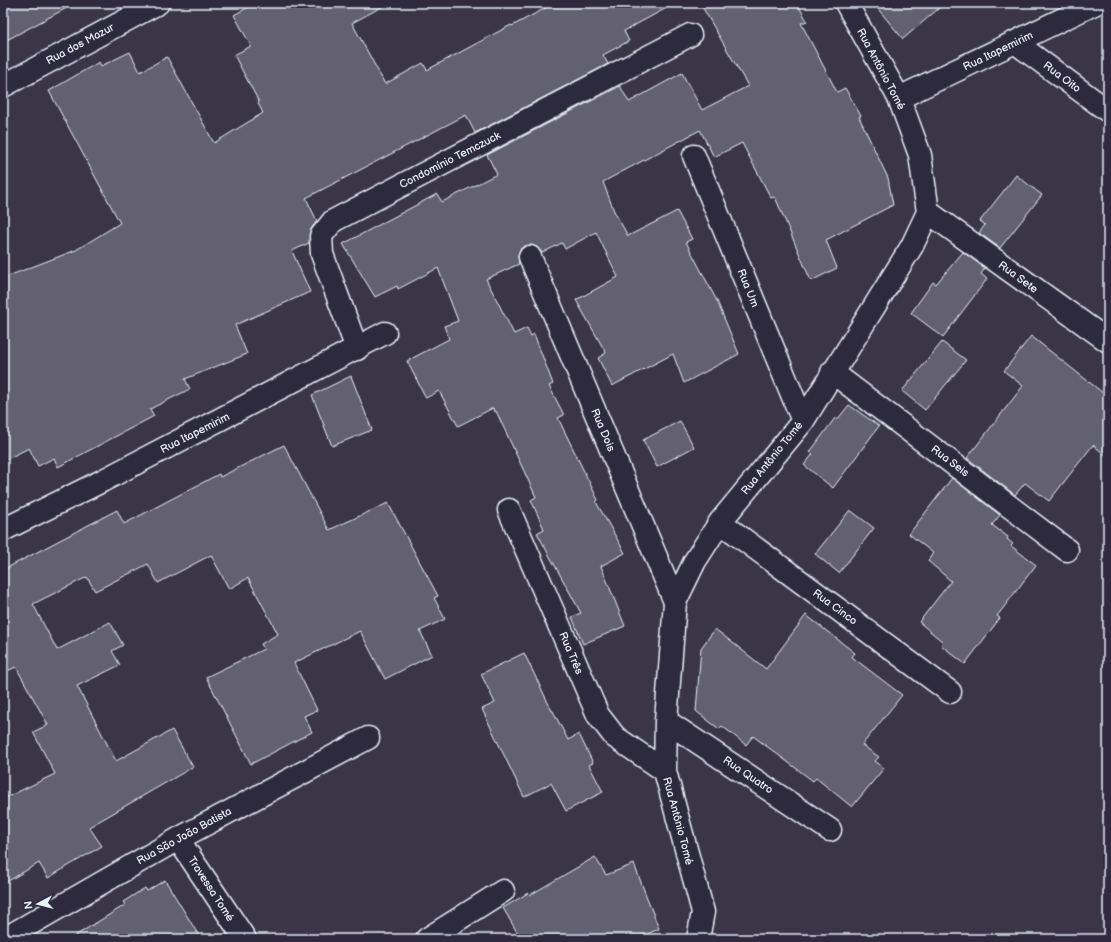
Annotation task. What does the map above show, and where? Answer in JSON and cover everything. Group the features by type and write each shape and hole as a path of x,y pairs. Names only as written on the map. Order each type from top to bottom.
{"street":[{"name":"Rua dos Mazur","path":"3,86 158,3"},
{"name":"Rua Antônio Tomé","path":"698,939 704,912 665,771 666,721 675,602 695,561 720,522 803,421 832,372 912,246 928,212 920,155 899,98 846,3"},
{"name":"Rua Itapemirim","path":"899,98 1016,43 1096,3"},
{"name":"Condomínio Temczuck","path":"357,349 322,254 321,236 333,221 690,35"},
{"name":"Rua Oito","path":"1016,43 1108,111"},
{"name":"Rua Um","path":"694,156 803,421"},
{"name":"Rua Sete","path":"928,212 1108,341"},
{"name":"Rua Dois","path":"530,257 675,602"},
{"name":"Rua Itapemirim","path":"3,530 357,349 385,333"},
{"name":"Rua Seis","path":"832,372 1067,550"},
{"name":"Rua Três","path":"509,510 598,715 615,737 665,771"},
{"name":"Rua Cinco","path":"720,522 950,692"},
{"name":"Rua Quatro","path":"666,721 830,830"},
{"name":"Rua São João Batista","path":"4,939 178,838 368,738"},
{"name":"Travessa Tomé","path":"178,838 245,939"},
{"path":"427,939 503,891"}],"building":[{"path":"3,3 76,3 3,42"},
{"path":"256,3 389,3 352,23 385,84 423,63 427,70 555,3 676,3 624,31 629,41 603,55 608,64 475,133 466,115 306,198 317,221 311,229 309,243 292,251 310,292 235,325 247,354 185,379 190,389 150,409 154,416 58,467 54,458 38,466 29,448 3,461 3,278 76,250 120,223 49,91 99,62 101,66 130,52 140,72 167,57 214,143 263,113 258,103 259,102 234,55 251,46 234,15"},
{"path":"700,3 797,3 807,21 801,23 837,92 845,88 861,116 859,117 888,178 893,205 826,240 837,268 811,281 775,197 771,198 742,143 714,157 700,130 603,182 614,211 628,236 677,211 692,239 686,242 717,301 739,354 684,383 673,354 612,386 598,358 606,353 576,300 618,277 596,232 565,249 562,243 542,253 537,247 531,245 525,246 520,249 518,255 519,264 486,279 514,334 527,328 531,336 534,334 553,384 549,386 564,415 558,418 598,500 596,502 625,553 601,566 625,626 583,644 572,617 581,613 537,533 544,529 531,500 536,497 496,411 494,412 493,408 458,426 439,391 426,398 407,361 449,339 444,326 458,321 438,268 398,289 397,286 375,297 343,244 437,194 442,202 497,174 487,155 620,86 629,102 682,73 702,110 748,86"},
{"path":"873,3 945,3 903,39"},
{"path":"1016,175 1042,195 1000,248 979,233 985,225 980,221"},
{"path":"963,252 985,268 981,274 987,279 943,337 911,313 933,282 936,284"},
{"path":"1031,336 1108,397 1108,457 1093,445 1049,501 1025,483 1015,495 967,458 1023,386 1004,371"},
{"path":"942,342 966,360 925,410 902,391"},
{"path":"351,376 372,430 332,446 312,395"},
{"path":"849,405 879,426 833,488 804,465 813,454 810,452 835,418 837,420"},
{"path":"680,421 694,447 657,467 643,440"},
{"path":"284,445 329,530 388,503 438,596 434,598 445,619 420,631 432,655 385,679 360,631 294,663 317,710 304,716 312,732 251,764 206,677 264,649 261,644 278,634 248,578 229,589 211,555 158,583 148,564 95,591 87,577 33,604 57,650 110,622 123,645 112,651 120,665 77,686 116,761 172,730 193,767 89,827 102,846 48,878 39,863 3,884 3,799 55,774 33,732 48,725 16,667 3,673 3,570 117,510 124,524 219,474 220,477"},
{"path":"952,478 1000,515 992,525 1008,537 1007,539 1013,544 1011,546 1036,565 997,616 1000,618 965,664 941,645 943,642 919,622 951,581 928,561 933,553 909,534"},
{"path":"850,510 874,528 839,573 815,554"},
{"path":"806,615 855,653 852,657 902,695 862,745 879,757 875,761 884,768 852,807 816,778 813,781 753,736 746,745 722,726 719,729 696,711 701,648 715,629 766,669"},
{"path":"524,653 568,740 579,734 593,763 589,765 603,792 566,811 551,783 524,797 482,709 495,703 481,674"},
{"path":"595,857 606,875 634,864 659,929 635,939 521,939 503,908 528,893 530,895"},
{"path":"165,880 201,939 70,939 125,905 123,902 145,888 147,891"}]}
